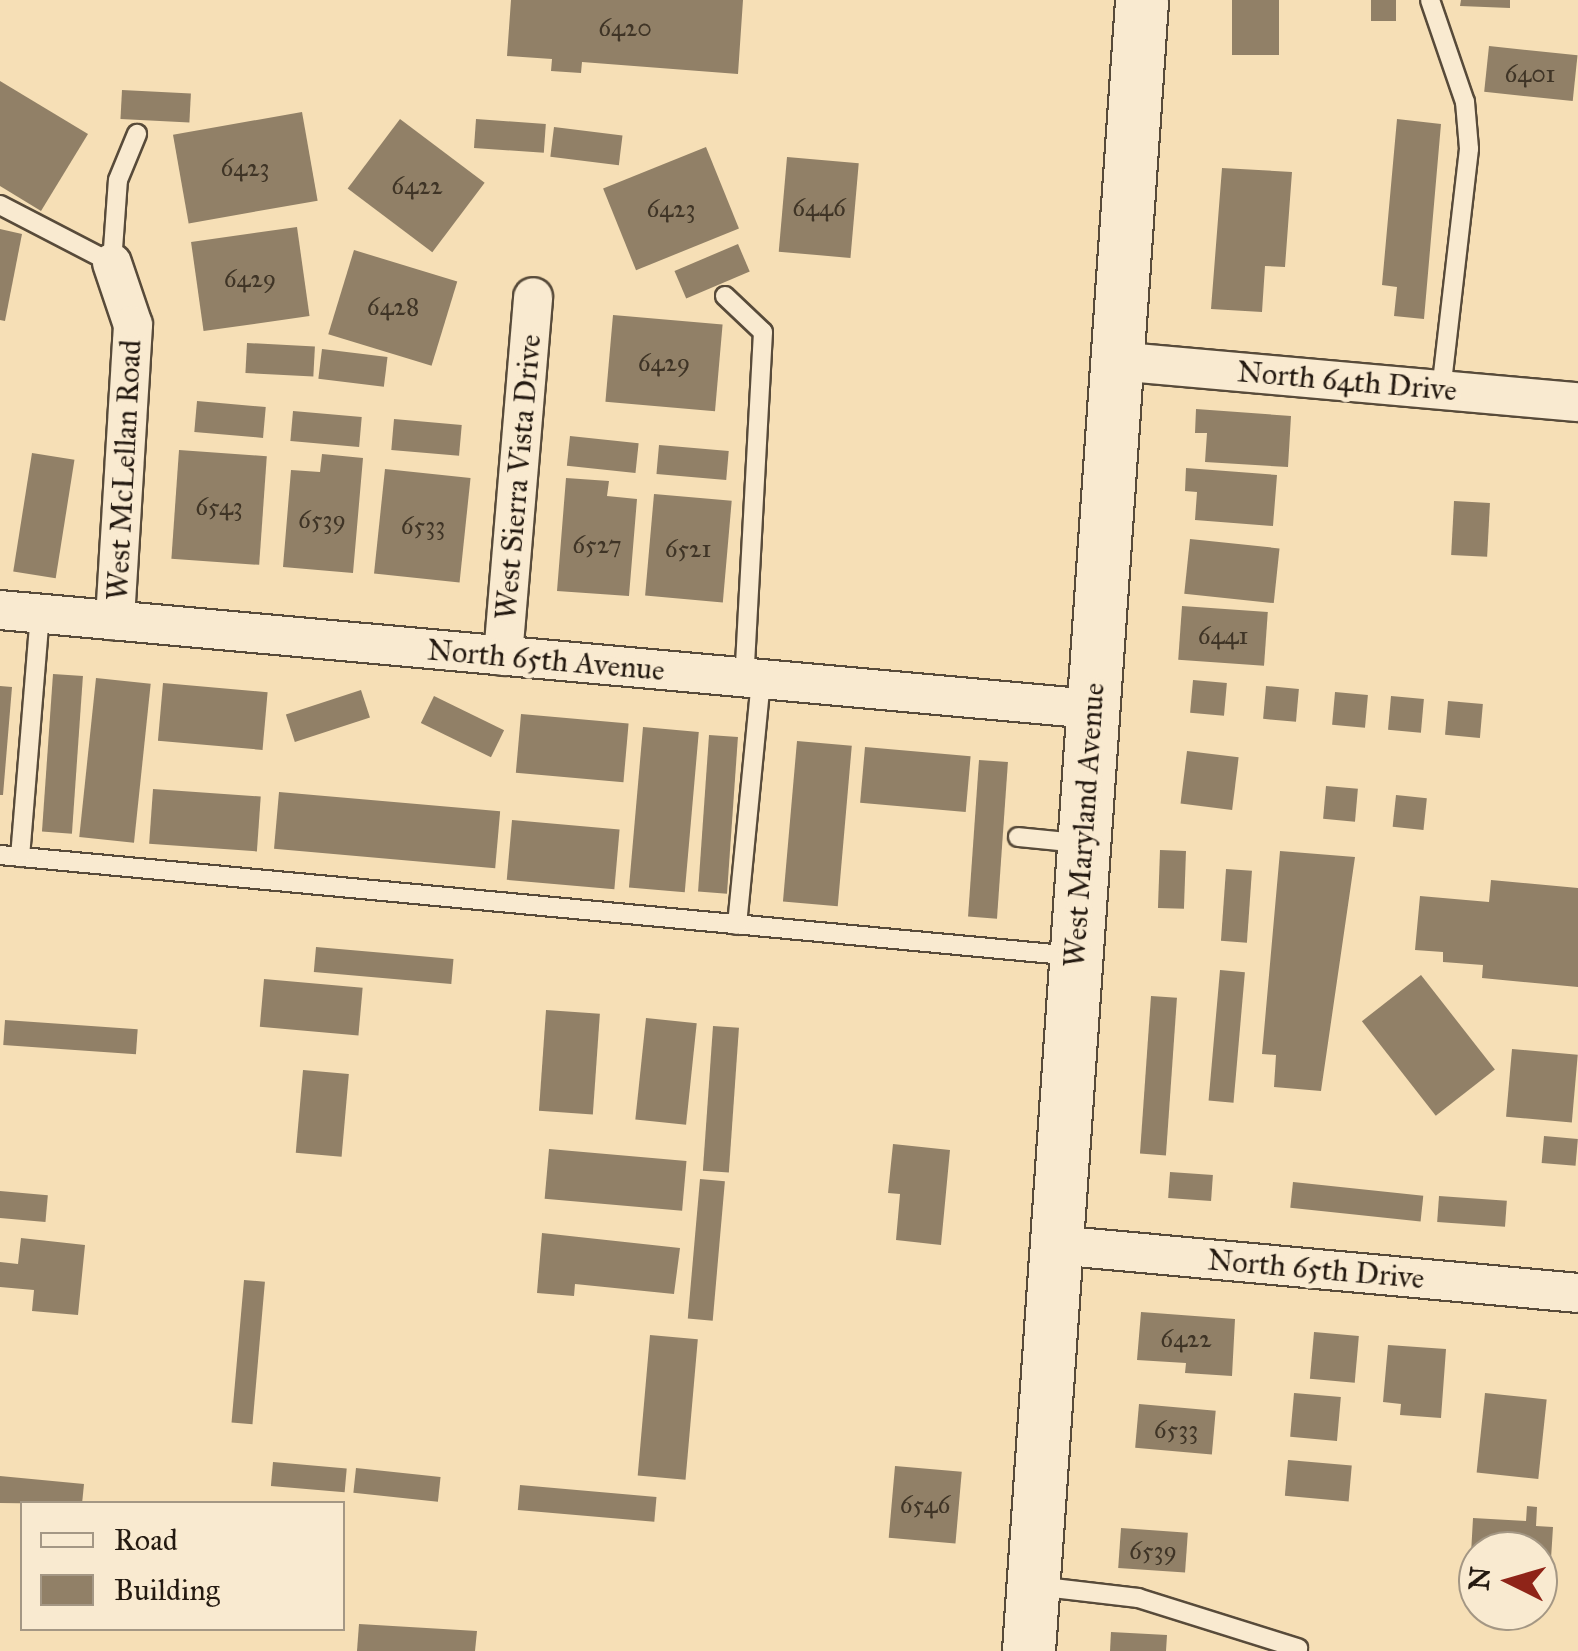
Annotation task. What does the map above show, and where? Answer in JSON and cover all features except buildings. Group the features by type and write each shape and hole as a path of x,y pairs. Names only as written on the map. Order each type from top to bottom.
{"street":[{"name":"West Maryland Avenue","path":"1029,1651 1142,0"},
{"name":"West McLellan Road","path":"112,263 133,325 115,620"},
{"name":"West Sierra Vista Drive","path":"503,656 532,298"},
{"name":"North 64th Drive","path":"1116,361 1578,402"},
{"name":"North 65th Avenue","path":"0,610 1092,709"},
{"name":"North 65th Drive","path":"1054,1245 1578,1293"}],"lane":[{"path":"1430,0 1465,102 1469,149 1441,390"},
{"path":"0,205 112,263 118,180 137,134"},
{"path":"725,296 763,332 753,678 737,924"},
{"path":"20,857 40,614"},
{"path":"1018,837 1083,844"},
{"path":"0,855 1074,956"},
{"path":"1033,1586 1138,1598 1298,1648"}]}
